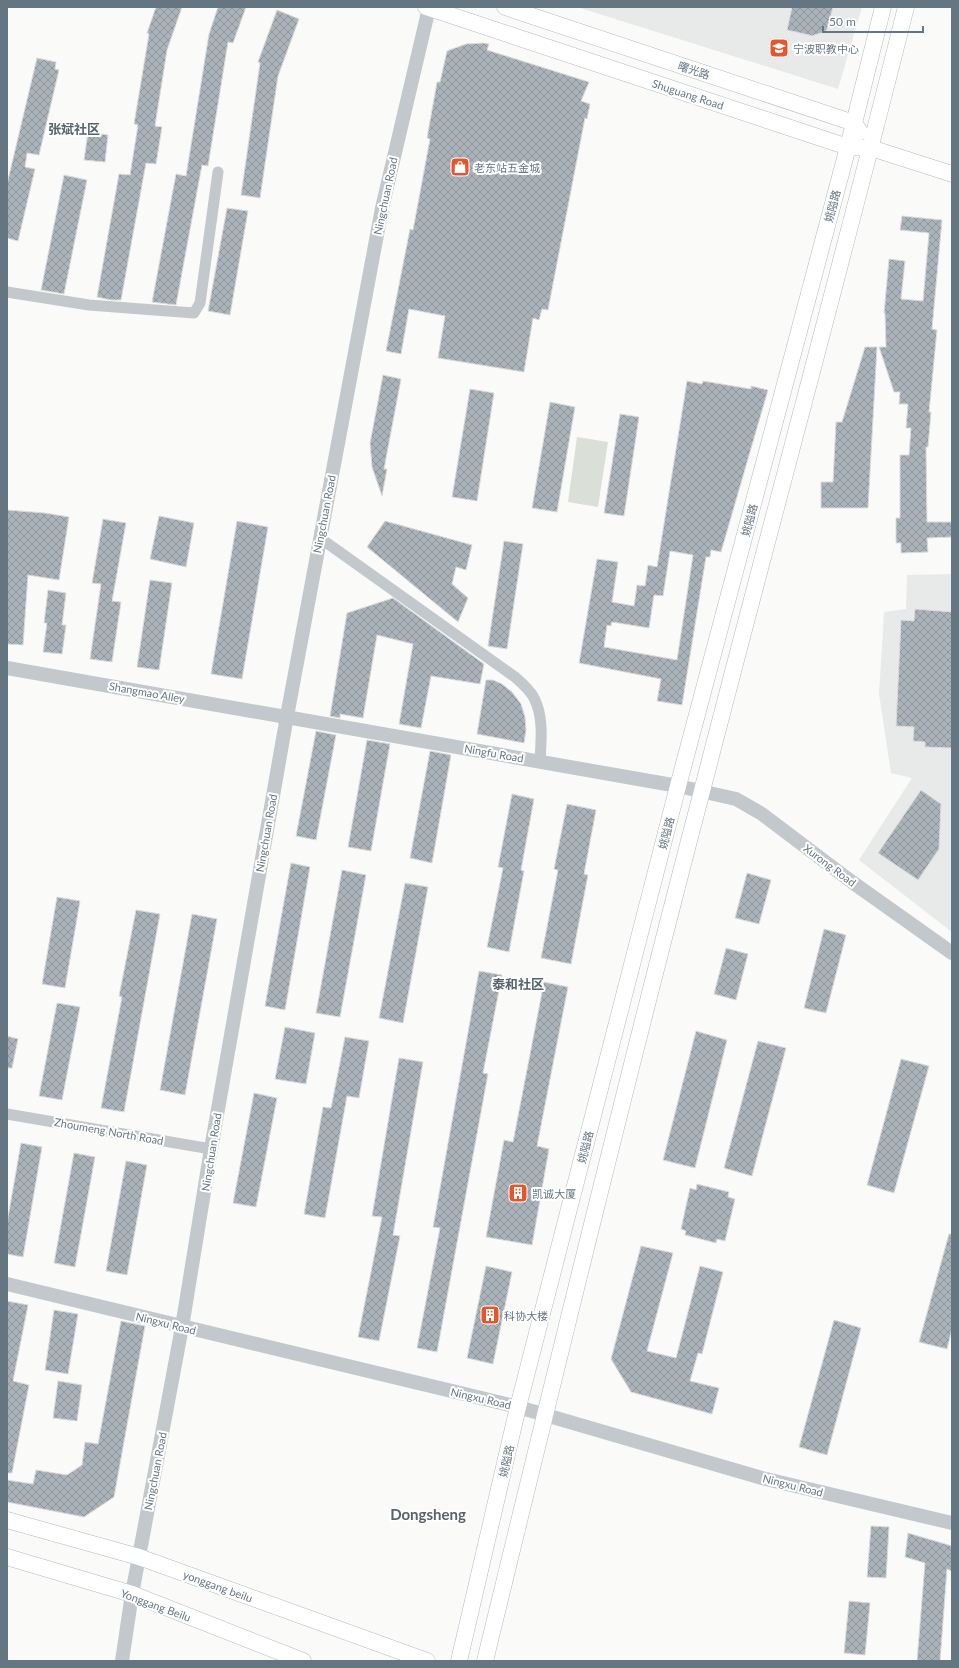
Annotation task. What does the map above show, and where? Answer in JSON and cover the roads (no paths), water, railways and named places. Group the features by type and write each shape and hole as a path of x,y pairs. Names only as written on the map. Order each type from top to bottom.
{"main road":[{"name":"曙光路","path":"505,7 854,123"},
{"name":"姚隘路","path":"459,1661 518,1407 678,786 848,147 882,7"},
{"name":"姚隘路","path":"485,1661 545,1414 702,791 906,7"},
{"name":"Shuguang Road","path":"428,8 848,147 870,148 952,174"},
{"path":"854,123 870,148"},
{"name":"yonggang beilu","path":"7,1520 139,1557 427,1661"},
{"name":"Yonggang Beilu","path":"7,1557 132,1594 302,1661"}],"street":[{"name":"Ningchuan Road","path":"122,1661 132,1594 182,1327 211,1149 287,716 382,208 428,8"},
{"path":"7,292 89,305 194,313 200,303 218,172"},
{"path":"320,538 515,677 529,690 534,698 539,714 541,742 540,761"},
{"name":"Shangmao Alley","path":"7,668 287,716"},
{"name":"Ningfu Road","path":"287,716 702,791"},
{"name":"Xurong Road","path":"702,791 736,799 762,814 852,882 952,953"},
{"name":"Zhoumeng North Road","path":"7,1114 211,1149"},
{"name":"Ningxu Road","path":"7,1284 518,1407 762,1478 952,1523"}],"place":[{"name":"宁波职教中心","path":"779,48"},
{"name":"老东站五金城","path":"460,167"},
{"name":"凯诚大厦","path":"518,1193"},
{"name":"科协大楼","path":"490,1315"}],"district":[{"name":"张斌社区","path":"74,129"},
{"name":"泰和社区","path":"518,984"},
{"name":"Dongsheng","path":"428,1514"}]}
